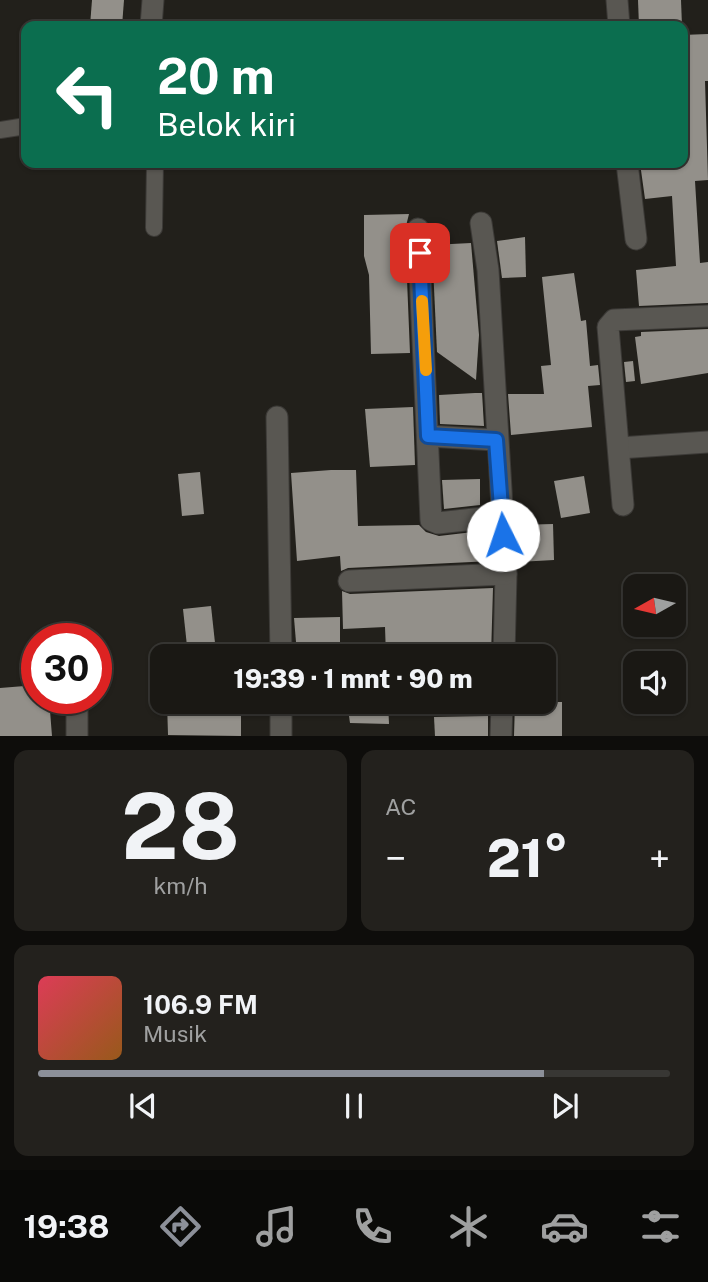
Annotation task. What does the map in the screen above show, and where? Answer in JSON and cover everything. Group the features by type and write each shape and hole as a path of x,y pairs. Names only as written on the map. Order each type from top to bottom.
{"street":[{"path":"151,21 153,0"},
{"path":"617,0 619,21"},
{"path":"628,168 636,239"},
{"path":"481,223 488,270 506,575 504,644"},
{"path":"418,229 431,520 438,523 501,516"},
{"path":"623,505 608,327 614,320 708,316"},
{"path":"277,417 281,644"},
{"path":"428,436 496,440"},
{"path":"619,448 708,442"},
{"path":"349,581 506,575"},
{"path":"77,714 77,736"},
{"path":"281,714 281,736"},
{"path":"501,736 502,714"}],"lane":[{"path":"0,130 21,127"},
{"path":"154,228 155,168"}],"building":[{"path":"92,0 124,0 122,21 90,21"},
{"path":"638,0 681,0 682,21 639,21"},
{"path":"708,34 708,81 705,81 708,180 695,181 700,263 708,262 708,303 639,306 636,270 676,266 672,196 645,199 641,168 688,168 688,35"},
{"path":"409,214 405,230 410,353 371,354 364,215"},
{"path":"525,237 526,277 502,278 497,241"},
{"path":"471,243 479,335 476,380 437,352 432,245"},
{"path":"574,273 581,321 586,320 590,366 598,365 600,385 588,386 592,427 511,435 508,394 544,394 541,366 551,365 542,277"},
{"path":"708,329 708,373 641,384 635,337 641,336 641,332"},
{"path":"633,361 635,381 626,382 624,362"},
{"path":"482,393 484,426 440,424 439,395"},
{"path":"413,407 415,465 370,467 365,409"},
{"path":"356,470 358,526 419,525 426,532 439,536 490,530 492,561 348,568 341,571 340,556 297,561 291,473"},
{"path":"200,472 204,514 182,516 178,474"},
{"path":"584,476 590,513 561,518 554,481"},
{"path":"480,479 480,505 444,509 442,480"},
{"path":"553,524 554,560 518,562 516,525"},
{"path":"493,588 491,644 386,644 385,627 343,629 342,591 350,594"},
{"path":"211,606 215,643 187,644 183,609"},
{"path":"340,617 340,644 296,644 294,618"},
{"path":"21,686 21,714 50,714 52,736 0,736 0,688"},
{"path":"556,702 562,702 562,736 514,736 515,714 556,714"},
{"path":"167,714 241,714 241,736 168,735"},
{"path":"349,714 389,714 389,724 350,723"},
{"path":"488,716 488,736 435,736 434,717"}],"slow traffic":[{"path":"422,301 426,370"}],"route":[{"path":"420,253 428,436 496,440 503,535"}]}
